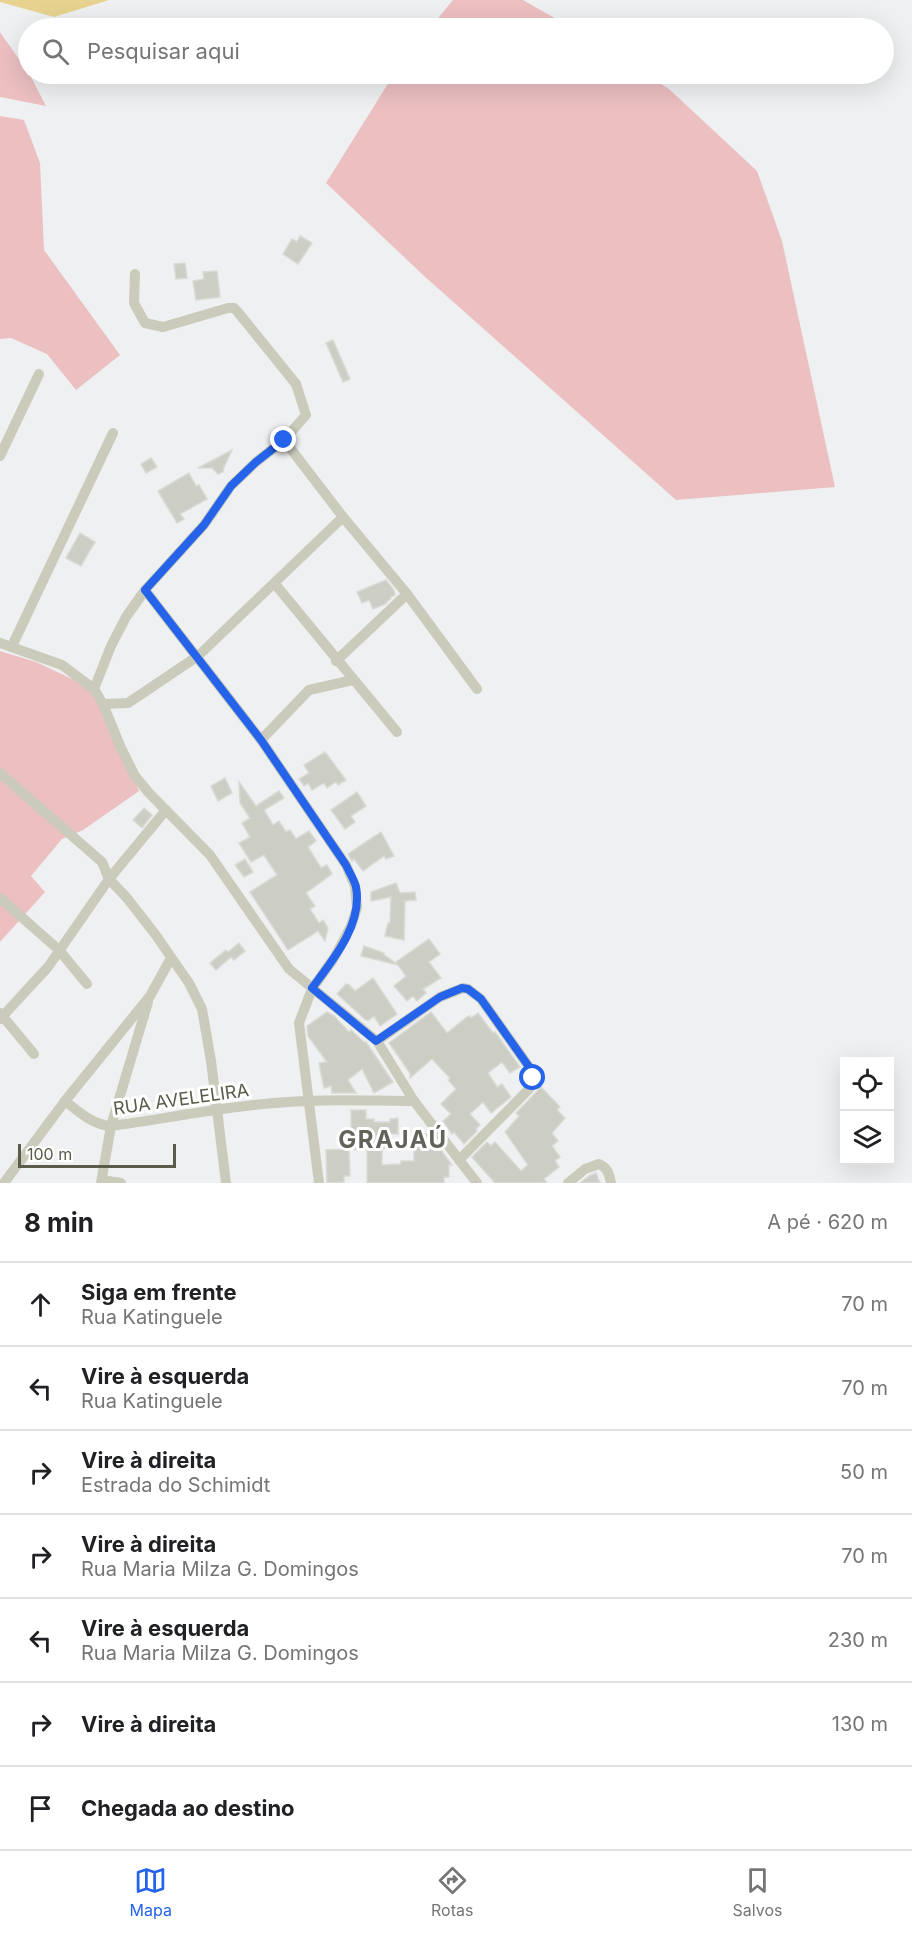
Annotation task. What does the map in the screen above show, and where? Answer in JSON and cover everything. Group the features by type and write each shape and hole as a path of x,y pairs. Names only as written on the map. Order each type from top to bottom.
{"street":[{"path":"94,689 111,646 126,617 145,590 204,525 231,486 284,440 306,415 296,384 234,308 163,327 145,323 134,303 135,274"},
{"path":"0,456 39,374"},
{"path":"12,646 113,433"},
{"path":"284,440 406,594 477,689"},
{"path":"103,704 128,703 198,656 344,518"},
{"path":"275,584 336,661 397,732"},
{"path":"145,590 261,740 346,865 356,886 357,909 351,926 334,958 312,988 299,1023 319,1183"},
{"path":"336,661 406,594"},
{"path":"0,643 62,665 94,689 135,776 210,855 289,969 376,1041 414,1101 477,1183"},
{"path":"261,740 309,690 353,680"},
{"path":"0,773 102,862 109,879 143,918 189,983 202,1009 212,1061 226,1183"},
{"path":"34,1054 1,1016 48,967 109,879 166,810"},
{"path":"0,898 59,950 87,984"},
{"path":"4,1183 65,1101 150,996 171,958"},
{"path":"376,1041 440,997 462,988 468,989 481,999 532,1071 533,1078 529,1089 459,1160"},
{"path":"121,1183 101,1182 111,1126 150,996"},
{"name":"RUA AVELELIRA","path":"65,1101 93,1121 111,1126 217,1110 309,1101 414,1101"},
{"path":"568,1183 585,1169 599,1164 608,1172 611,1183"}],"shaded area":[{"path":"0,0 109,0 54,17 0,2"},
{"path":"453,0 523,0 554,18 438,18"},
{"path":"0,32 18,58 18,84 35,84 46,106 0,97"},
{"path":"388,84 661,84 757,171 782,241 835,487 676,500 423,275 326,183"},
{"path":"0,116 24,120 40,163 44,250 120,355 76,390 47,354 11,338 0,339"},
{"path":"0,651 36,662 85,685 101,705 139,791 83,830 62,839 31,876 45,892 0,942"}],"building":[{"path":"300,236 312,243 298,264 283,254 292,239 297,242"},
{"path":"185,263 187,278 176,279 174,264"},
{"path":"217,271 220,297 196,300 193,281 204,279 203,272"},
{"path":"333,340 350,379 343,382 326,343"},
{"path":"232,450 223,472 218,474 212,468 198,468"},
{"path":"151,458 157,467 146,473 141,464"},
{"path":"189,473 207,499 180,514 184,519 177,523 158,491"},
{"path":"80,533 95,542 81,566 66,558"},
{"path":"386,580 395,595 385,604 373,609 369,600 362,603 357,592"},
{"path":"325,752 346,780 338,785 336,782 327,788 324,783 312,790 308,783 304,786 299,779 309,773 304,765"},
{"path":"225,778 232,793 218,801 211,786"},
{"path":"239,782 256,806 279,791 284,798 264,810 273,825 279,821 286,832 290,830 296,839 309,831 316,841 308,847 321,868 327,865 332,874 306,893 315,906 310,909 319,923 323,920 328,928 325,941 318,931 288,950 250,892 277,875 264,855 251,862 239,843 250,837 242,823 250,818 240,803"},
{"path":"357,792 366,806 351,816 355,822 345,829 331,810"},
{"path":"144,808 152,815 142,828 133,820"},
{"path":"381,832 394,856 386,859 384,856 363,871 348,854"},
{"path":"245,859 253,872 244,877 235,865"},
{"path":"396,883 400,893 415,892 416,900 405,901 404,940 385,936 388,923 390,923 391,897 371,901 371,892"},
{"path":"429,939 440,954 429,962 441,978 423,989 426,993 417,1001 413,996 407,1001 394,986 406,976 398,965 361,956 364,946 384,953 397,964 396,962"},
{"path":"239,943 245,951 234,960 231,957 216,970 210,963"},
{"path":"373,978 397,1014 380,1026 374,1016 366,1020 337,994 346,984 355,991"},
{"path":"327,1012 349,1032 351,1030 366,1042 393,1082 374,1093 362,1069 348,1080 356,1093 332,1093 331,1086 324,1088 319,1063 327,1062 308,1036 307,1026"},
{"path":"431,1012 447,1033 467,1017 471,1018 478,1013 520,1067 510,1073 502,1062 488,1073 497,1087 502,1084 511,1097 491,1113 483,1102 470,1114 480,1125 464,1144 454,1132 452,1134 443,1121 451,1114 441,1104 456,1089 448,1080 450,1078 432,1059 410,1078 410,1073 389,1043"},
{"path":"541,1087 560,1107 557,1110 565,1118 552,1133 558,1141 552,1146 560,1157 555,1161 559,1167 544,1179 547,1183 495,1183 472,1157 487,1142 491,1146 495,1142 521,1171 528,1165 505,1132 519,1116 516,1113"},
{"path":"351,1110 366,1110 366,1119 374,1119 374,1122 390,1122 390,1119 398,1118 398,1134 390,1134 389,1148 382,1148 382,1165 414,1161 415,1133 429,1134 452,1165 449,1165 449,1177 444,1177 444,1183 367,1183 367,1150 351,1149"},
{"path":"349,1149 350,1176 344,1176 344,1182 327,1183 326,1150"},
{"path":"596,1173 600,1183 580,1183 589,1176"}],"district":[{"name":"GRAJAÚ","path":"393,1139"}],"route":[{"path":"284,440 231,486 185,548 145,590 261,740 346,865 356,886 357,909 351,926 334,958 312,988 376,1041 440,997 456,989 468,989 481,999 532,1071 533,1078"}]}
